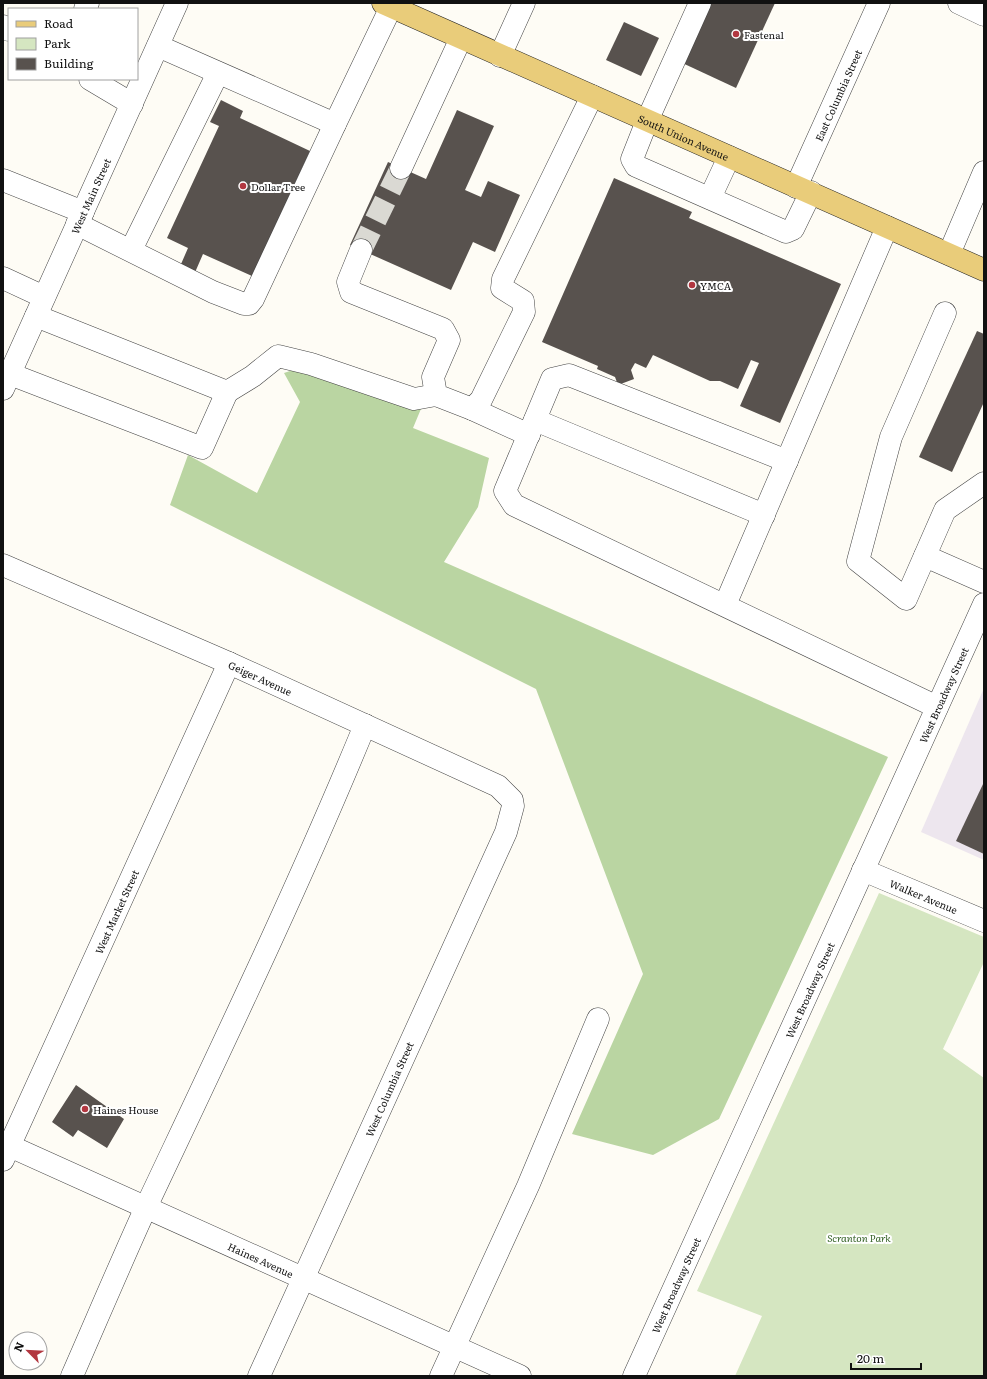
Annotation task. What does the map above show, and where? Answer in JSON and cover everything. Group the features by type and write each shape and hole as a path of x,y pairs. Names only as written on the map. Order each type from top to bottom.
{"main road":[{"name":"South Union Avenue","path":"387,5 984,270"}],"street":[{"name":"West Main Street","path":"6,382 177,3"},
{"path":"500,56 524,3"},
{"path":"647,121 700,3"},
{"name":"East Columbia Street","path":"647,121 632,160 636,166 786,232 794,229 804,189 879,3"},
{"path":"959,3 984,14"},
{"path":"3,180 80,218 131,250 213,292 244,304 249,304 253,299 335,124 387,5"},
{"path":"401,168 462,38"},
{"path":"158,46 335,124"},
{"path":"131,250 218,73"},
{"path":"92,80 132,104"},
{"path":"472,409 481,400 524,312 523,301 502,288 503,279 592,96"},
{"path":"710,198 728,157"},
{"path":"949,254 984,172"},
{"path":"725,605 887,227"},
{"path":"362,250 348,282 351,292 443,329 449,340 433,377 436,395"},
{"path":"3,278 40,307 227,392"},
{"path":"945,313 891,437 858,561 906,599 945,510 984,483"},
{"path":"6,382 202,448 227,392 253,376 278,356 311,364 414,399 436,395 472,409 532,428 764,515"},
{"path":"787,461 569,375 552,379 505,491 514,505 937,707"},
{"path":"925,556 984,582"},
{"name":"Geiger Avenue","path":"3,565 229,663 498,786 512,800"},
{"name":"West Broadway Street","path":"634,1376 937,707 978,633 984,604"},
{"name":"West Market Street","path":"5,1150 229,663"},
{"path":"72,1376 146,1207 285,910 365,725"},
{"name":"West Columbia Street","path":"259,1376 302,1278 506,832 513,806 512,800"},
{"name":"Walker Avenue","path":"863,870 984,921"},
{"path":"441,1376 528,1186 598,1019"},
{"name":"Haines Avenue","path":"5,1150 146,1207 520,1376"}],"shaded area":[{"path":"984,688 984,860 921,832"}],"green space":[{"path":"311,364 423,404 413,428 489,458 478,507 444,562 888,757 719,1119 653,1155 572,1134 643,974 536,689 170,505 188,455 257,493 300,402 284,373"},
{"name":"Scranton Park","path":"879,893 984,937 984,962 943,1049 984,1078 984,1376 735,1376 762,1316 697,1291"}],"building":[{"path":"705,3 775,3 736,88 678,61"},
{"path":"624,22 659,38 641,76 606,60"},
{"path":"221,100 243,111 240,118 310,151 252,276 203,254 193,277 178,271 188,248 167,238 219,126 210,122"},
{"path":"457,110 494,126 465,190 481,197 488,181 520,195 495,252 473,242 451,290 350,245 388,162 426,179"},
{"path":"614,178 692,212 689,218 841,284 780,423 740,406 759,363 751,360 738,389 720,381 710,381 653,355 646,368 635,363 631,370 634,379 618,385 615,377 597,369 598,366 542,342"},
{"path":"977,331 984,334 984,402 952,472 919,457"},
{"path":"984,782 984,854 956,841"},
{"name":"Haines House","path":"76,1085 124,1119 107,1148 78,1130 73,1137 52,1122"}],"tunnel":[{"path":"361,250 401,168"}],"place":[{"name":"Fastenal","path":"736,34"},
{"name":"Dollar Tree","path":"243,186"},
{"name":"YMCA","path":"692,285"},
{"name":"Haines House","path":"85,1109"}]}
